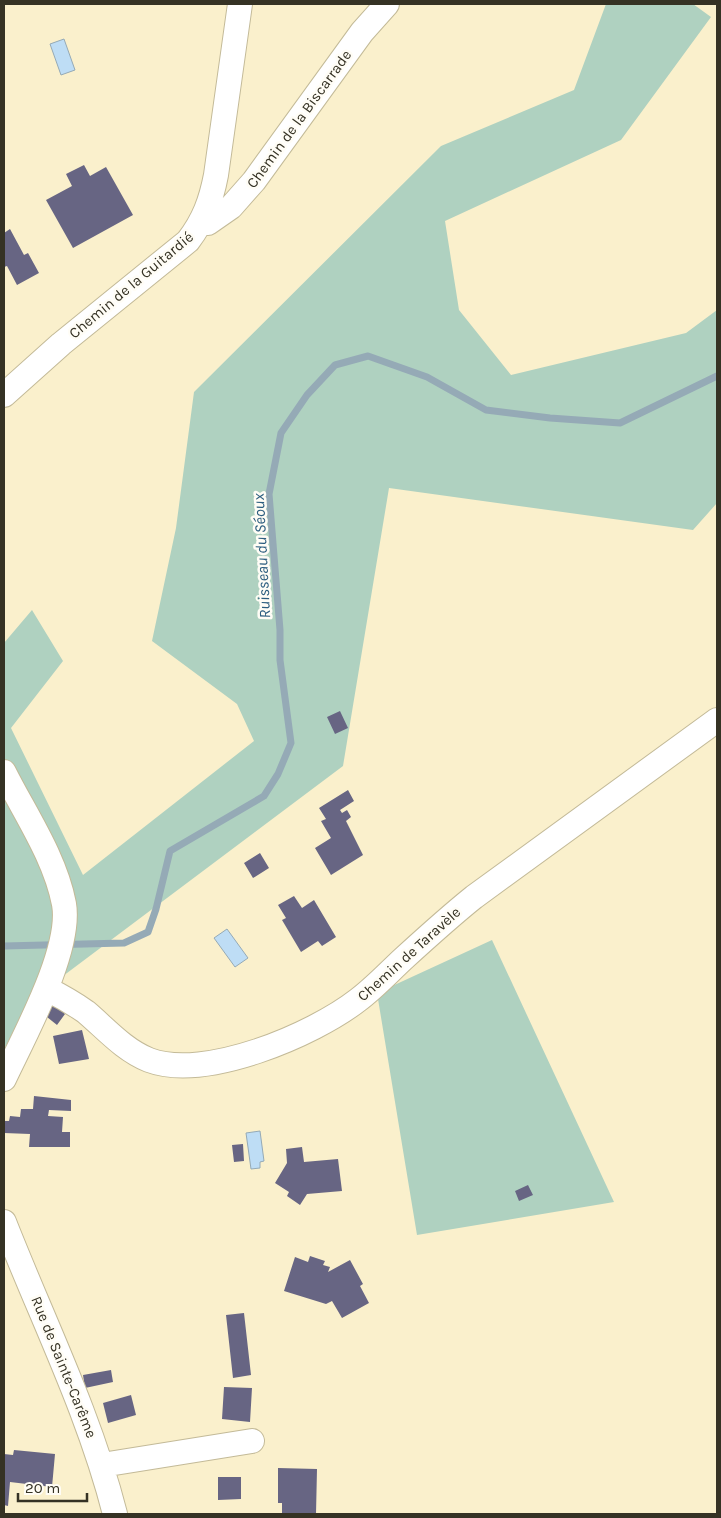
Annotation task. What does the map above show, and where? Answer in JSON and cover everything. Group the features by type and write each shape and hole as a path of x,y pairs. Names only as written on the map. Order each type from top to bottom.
{"street":[{"name":"Chemin de la Guitardié","path":"4,395 61,344 188,240 202,222 210,202 216,175 240,4"},
{"name":"Chemin de la Biscarrade","path":"202,222 208,222 231,207 254,182 362,32 387,4"},
{"name":"Chemin de Taravèle","path":"50,980 66,998 128,1048 149,1060 171,1065 207,1064 276,1045 357,1001 438,926 474,897 717,720"},
{"path":"4,772 42,845 57,880 64,905 64,926 50,980 4,1079"},
{"name":"Rue de Sainte-Carême","path":"4,1222 71,1379 102,1465 115,1514"},
{"path":"102,1465 252,1440"}],"green space":[{"path":"606,4 693,4 711,17 621,140 445,221 459,310 511,375 686,333 717,310 717,503 693,530 389,488 343,766 27,1003 4,1050 4,643 32,610 63,661 11,728 83,875 254,741 237,704 152,641 176,528 194,392 441,146 574,90"},
{"path":"492,940 614,1202 417,1235 377,993"}],"water":[{"path":"64,39 75,70 61,75 50,44"},
{"path":"227,929 248,958 235,967 214,938"},
{"path":"260,1131 264,1161 260,1162 260,1168 251,1169 246,1133"}],"building":[{"path":"84,165 90,176 106,167 133,215 73,248 46,200 72,186 66,174"},
{"path":"10,229 24,255 28,253 39,273 17,285 7,266 4,267 4,233"},
{"path":"340,711 348,728 335,734 327,717"},
{"path":"348,790 354,801 340,810 342,813 347,810 351,817 346,821 363,855 331,875 315,848 331,838 321,821 326,819 319,808"},
{"path":"260,853 269,868 253,878 244,863"},
{"path":"294,896 302,908 314,900 336,937 322,946 318,941 301,952 282,920 286,918 278,905"},
{"path":"53,1003 65,1014 57,1025 47,1017"},
{"path":"82,1030 89,1059 59,1064 53,1036"},
{"path":"34,1096 71,1100 71,1111 49,1110 48,1116 63,1117 62,1132 70,1132 70,1147 29,1147 30,1134 4,1133 4,1121 9,1121 10,1116 20,1117 21,1109 33,1109"},
{"path":"243,1144 244,1161 234,1162 232,1145"},
{"path":"302,1147 304,1162 338,1159 342,1191 307,1194 300,1205 287,1196 289,1192 275,1183 287,1163 286,1149"},
{"path":"528,1185 533,1195 519,1201 515,1191"},
{"path":"310,1256 325,1261 323,1265 330,1267 328,1272 350,1260 363,1284 360,1286 369,1303 342,1318 332,1301 326,1304 284,1291 295,1257 308,1262"},
{"path":"244,1313 251,1375 233,1378 226,1315"},
{"path":"111,1370 113,1382 85,1388 83,1375"},
{"path":"224,1387 252,1388 250,1422 222,1419"},
{"path":"131,1395 136,1415 108,1423 103,1403"},
{"path":"14,1450 55,1454 52,1487 10,1482 8,1506 4,1505 4,1454 13,1455"},
{"path":"278,1468 317,1469 316,1514 282,1514 282,1503 278,1503"},
{"path":"218,1477 241,1477 241,1499 218,1500"}],"waterway":[{"name":"Ruisseau du Séoux","path":"4,946 124,943 148,932 156,909 170,851 264,796 278,774 291,743 280,660 280,630 269,494 281,433 307,395 335,365 368,356 427,377 486,410 550,418 620,423 717,376"}]}
